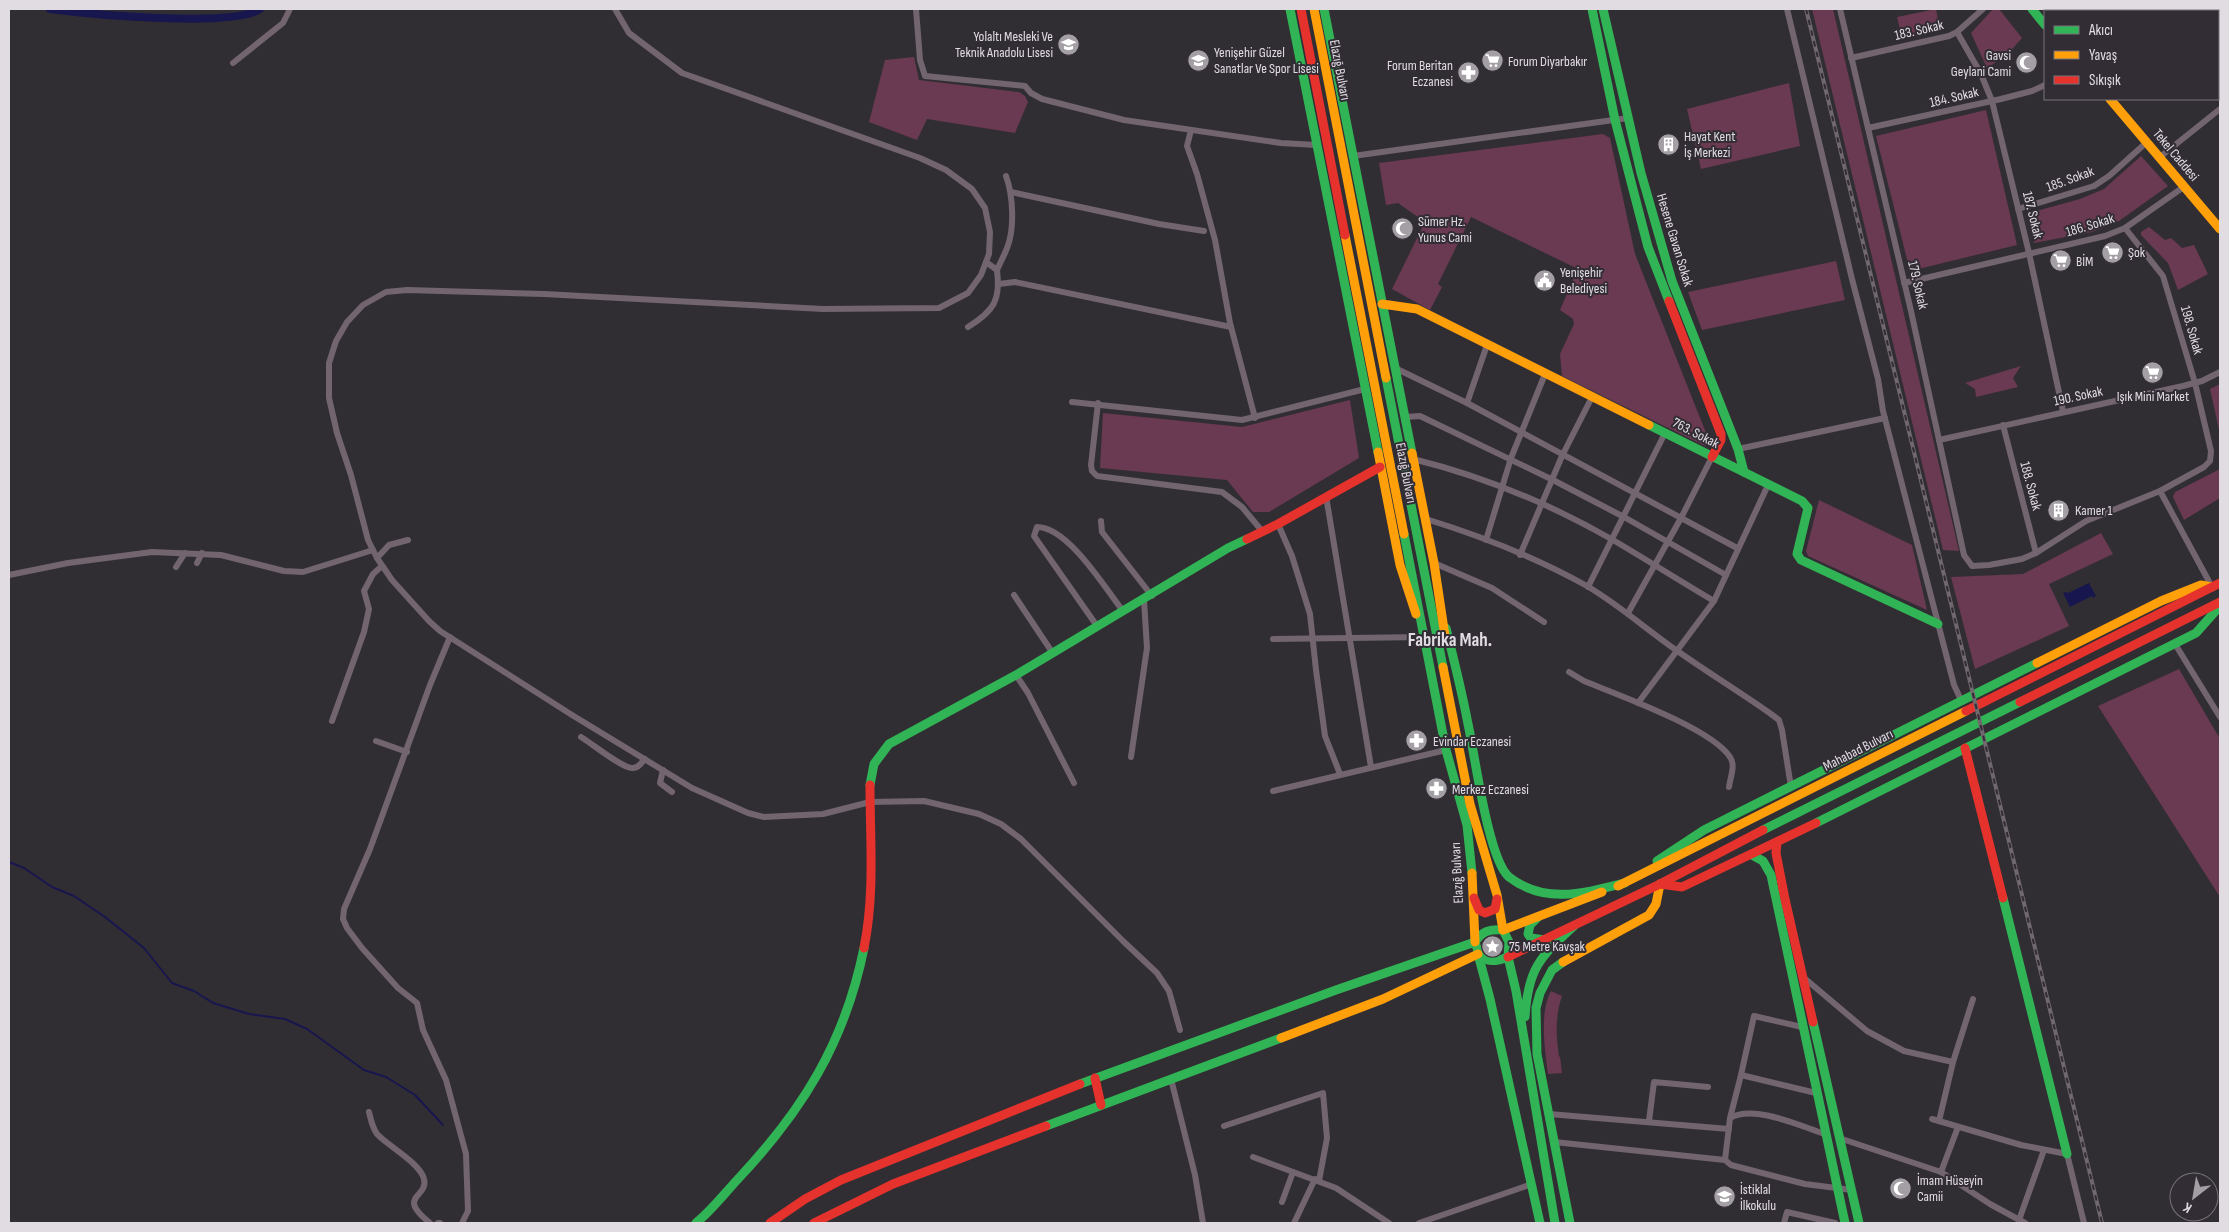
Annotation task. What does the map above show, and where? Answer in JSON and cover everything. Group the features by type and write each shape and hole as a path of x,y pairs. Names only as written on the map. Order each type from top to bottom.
{"main road":[{"path":"1290,9 1400,565 1409,597 1425,637"},
{"name":"Elazığ Bulvarı","path":"1301,9 1446,750 1469,834 1474,897 1472,918 1475,942"},
{"name":"Elazığ Bulvarı","path":"1314,9 1470,804 1497,895 1503,930"},
{"path":"1324,9 1434,563 1442,611 1450,696"},
{"path":"1592,9 1615,120 1648,247 1722,434 1712,457"},
{"name":"Hesene Gavan Sokak","path":"1603,9 1641,173 1672,281 1738,449 1744,472"},
{"path":"2032,9 2044,24"},
{"name":"Tekel Caddesi","path":"2111,100 2220,229"},
{"name":"763. Sokak","path":"1382,304 1417,309 1744,472 1768,486 1802,501 1808,508 1797,554 1801,560 1938,624"},
{"path":"696,1223 711,1210 792,1116 828,1055 844,1020 863,960 870,908 873,871 870,780 878,755 889,744 1016,675 1052,652 1148,598 1228,548 1278,524 1380,467"},
{"path":"1442,611 1461,685 1492,839 1504,872 1535,891 1546,895 1564,897 1625,883 1704,830 2161,601 2201,585 2216,585"},
{"name":"Mahabad Bulvarı","path":"1503,930 1561,910 1625,883 2216,585"},
{"path":"1478,954 1482,959 1493,963 1545,940 2220,602"},
{"path":"1660,884 1682,887 1752,855 2196,633 2220,606"},
{"path":"1965,748 2067,1154"},
{"path":"1777,842 1776,853 1802,976 1859,1223"},
{"path":"1752,855 1763,860 1771,875 1836,1188 1845,1223"},
{"path":"1570,1223 1537,1054 1536,1008 1545,981 1552,970 1566,960 1649,915 1656,904 1660,884"},
{"path":"1474,897 1478,910 1485,913 1495,909 1497,895"},
{"path":"1539,916 1530,925 1528,934 1531,938 1545,940"},
{"path":"1524,1046 1527,988 1530,976 1540,957 1574,926"},
{"path":"770,1223 805,1199 841,1180 1094,1078 1336,990 1475,942 1479,935 1487,930 1503,930 1509,942 1508,957 1516,990 1555,1223"},
{"path":"1475,942 1490,999 1540,1223"},
{"path":"814,1223 893,1184 1383,998 1478,954"},
{"path":"1094,1078 1101,1105"}],"street":[{"path":"233,63 283,23 290,9"},
{"path":"615,9 630,33 682,73 920,158 946,170 972,189 985,208 990,232 989,254 981,275 968,293 939,308 823,309 544,294 407,290 386,292 364,304 346,322 336,341 329,363 329,398 337,433 377,558 429,621 450,637 692,788 748,813 764,817 823,814 870,802 924,801 979,814 1001,824 1021,839 1157,974 1169,991 1180,1030"},
{"path":"916,9 920,60 925,76 1025,86 1031,93 1042,99 1124,120 1281,143 1316,145"},
{"path":"1787,9 1852,279 1878,378 1884,418 1954,685 1962,700"},
{"name":"179. Sokak","path":"1840,9 1904,283 1964,555 1972,566 2022,559 2036,553"},
{"name":"183. Sokak","path":"1851,58 1957,32 1983,9"},
{"name":"187. Sokak","path":"1957,32 1981,74 1992,101 2029,254 2063,412"},
{"name":"184. Sokak","path":"1868,128 1992,101 2044,86"},
{"path":"2160,157 2220,109"},
{"path":"1353,156 1628,118"},
{"path":"1191,130 1187,146 1198,174 1214,240 1231,327 1256,418"},
{"name":"185. Sokak","path":"2018,209 2094,186 2147,142"},
{"path":"968,327 985,317 996,302 999,284 997,270 1008,246 1011,192 1006,176"},
{"name":"186. Sokak","path":"1904,283 2071,245 2125,228 2185,186"},
{"path":"1011,192 1159,224 1204,231"},
{"name":"198. Sokak","path":"2125,228 2164,276 2195,383 2211,451 2210,461 2204,467 2160,491"},
{"path":"986,262 997,270"},
{"path":"999,284 1015,282 1231,327"},
{"path":"1467,403 1487,345"},
{"path":"1395,368 1467,403 1562,456 1737,548"},
{"name":"190. Sokak","path":"1939,440 2195,383 2220,372"},
{"path":"1486,540 1511,458 1545,374"},
{"path":"1072,402 1098,403 1242,420 1365,389"},
{"path":"1520,555 1562,456 1592,397"},
{"path":"1098,403 1091,464 1092,471 1097,476 1222,492 1242,507 1262,531"},
{"path":"1405,417 1420,416 1511,458 1624,517 1666,543 1726,575"},
{"path":"1738,449 1884,418"},
{"name":"188. Sokak","path":"2003,425 2036,553"},
{"path":"1588,587 1665,433"},
{"path":"1628,613 1653,565 1682,518 1712,457"},
{"path":"1413,459 1434,464 1502,488 1542,505 1612,540 1714,601"},
{"path":"1638,703 1676,650 1693,632 1714,601 1737,548 1768,486"},
{"path":"2036,553 2086,520 2160,491 2216,585"},
{"path":"1326,496 1342,583 1348,636 1372,766"},
{"path":"1426,520 1461,530 1486,540 1555,569 1588,587 1628,613 1676,650 1779,720 1791,787"},
{"path":"1101,521 1102,532 1148,598 1147,648 1131,757"},
{"path":"1278,524 1302,586 1310,614 1325,736 1340,774"},
{"path":"1097,626 1034,536 1037,527 1049,529 1070,545 1123,611"},
{"path":"377,558 389,545 408,540"},
{"path":"9,575 68,563 152,552 202,553 253,562 284,571 303,572 373,550"},
{"path":"176,567 185,553"},
{"path":"197,563 202,553"},
{"path":"1434,563 1492,588 1544,622"},
{"path":"332,721 364,632 369,609 364,591 366,584 382,566"},
{"path":"1014,595 1052,652"},
{"path":"1274,639 1348,636 1425,637"},
{"path":"450,637 430,685 370,850 344,909 344,919 347,928 362,948 398,988 417,1003 423,1030 446,1080 466,1154 468,1210 462,1223"},
{"path":"2175,644 2220,717"},
{"path":"1569,672 1584,681 1686,724 1724,751 1731,757 1733,764 1729,787"},
{"path":"1016,675 1028,693 1074,783"},
{"path":"581,737 624,765 633,768 638,767 645,759"},
{"path":"376,741 407,752"},
{"path":"1273,790 1446,750"},
{"path":"663,770 660,784 672,792"},
{"path":"1802,976 1867,1031 1904,1051 1953,1062"},
{"path":"1973,999 1936,1120 2044,1150 2067,1154 2084,1223"},
{"path":"1725,1160 1730,1118 1754,1016 1802,1027"},
{"path":"1741,1075 1816,1093"},
{"path":"1171,1079 1195,1175 1203,1223"},
{"path":"1649,1121 1654,1082 1708,1088"},
{"path":"1224,1126 1323,1093 1327,1138 1317,1180 1294,1223"},
{"path":"368,1112 372,1127 378,1134 407,1158 424,1176 425,1181 413,1205 414,1209 430,1223"},
{"path":"1549,1114 1728,1129"},
{"path":"1730,1118 1738,1114 1765,1115 1825,1134"},
{"path":"1941,1172 1958,1127"},
{"path":"1839,1138 1941,1172 2022,1222 2044,1150"},
{"path":"1554,1142 1725,1160 1732,1165 1805,1184 1852,1190"},
{"path":"1253,1157 1336,1188 1389,1223"},
{"path":"1282,1202 1293,1172"},
{"path":"1419,1223 1431,1221 1532,1184"},
{"path":"1784,1223 1787,1212 1835,1223"}],"shaded area":[{"path":"1812,9 1833,9 1959,551 1943,550"},
{"path":"1936,9 1940,31 1902,38 1897,17"},
{"path":"1993,9 1999,9 2022,38 2007,55 1987,68 1971,33"},
{"path":"914,57 919,80 1019,92 1025,96 1028,102 1015,133 927,119 917,140 869,122 885,60"},
{"path":"1789,83 1800,146 1701,169 1687,109"},
{"path":"1986,110 2017,245 1910,271 1876,136"},
{"path":"1603,134 1610,138 1635,254 1710,443 1705,446 1562,376 1560,354 1574,324 1573,319 1560,310 1578,269 1471,217 1438,284 1442,287 1430,310 1392,289 1425,222 1398,203 1386,205 1379,163"},
{"path":"2141,156 2168,186 2119,221 2092,232 2034,243 2029,213 2080,199 2104,189"},
{"path":"2149,227 2165,240 2171,238 2182,248 2194,245 2208,274 2178,290 2168,263 2141,235 2141,232"},
{"path":"1836,261 1845,300 1702,330 1688,292"},
{"path":"2021,366 2013,378 2018,387 1976,397 1975,389 1965,383"},
{"path":"2220,384 2220,434 2210,389"},
{"path":"1350,400 1359,458 1269,512 1253,512 1227,480 1100,468 1103,413 1242,427"},
{"path":"2220,469 2220,498 2184,520 2173,497 2175,492"},
{"path":"1819,500 1912,545 1927,610 1808,556 1806,551"},
{"path":"2101,533 2113,554 2049,584 2069,626 1975,669 1951,577 2023,574"},
{"path":"2089,583 2096,596 2093,598 2092,596 2070,607 2063,593 2068,593"},
{"path":"2179,669 2220,739 2220,897 2098,706"},
{"path":"1493,935 1500,938 1503,945 1500,952 1493,955 1486,952 1483,945 1486,938"},
{"path":"1551,991 1562,996 1557,1026 1562,1073 1548,1074 1544,1043 1544,1021 1547,1000"}],"waterway":[{"path":"50,9 95,14 192,19 245,15 260,9"},
{"path":"9,862 24,868 52,887 74,896 105,917 144,948 172,983 194,991 213,1003 249,1014 285,1019 307,1029 364,1070 386,1077 415,1095 443,1125"}],"railway":[{"path":"1806,9 2102,1223"}],"traffic: fast":[{"path":"1290,9 1378,452"},
{"path":"1324,9 1412,453"},
{"path":"1592,9 1615,120 1648,247 1669,301"},
{"path":"1603,9 1641,173 1672,281 1738,449 1744,472"},
{"path":"2032,9 2044,24"},
{"path":"1386,378 1443,667"},
{"path":"1649,425 1802,501 1808,508 1797,554 1801,560 1938,624"},
{"path":"1404,534 1446,750 1467,825 1472,873"},
{"path":"870,785 874,764 889,744 1016,675 1228,548 1247,539"},
{"path":"1816,823 2196,633 2220,606"},
{"path":"1446,628 1463,700 1483,805 1501,867 1509,877 1523,886 1551,894 1580,893 1625,883"},
{"path":"1657,861 1704,830 2037,663"},
{"path":"1763,830 2020,702"},
{"path":"1752,855 1763,861 1771,875 1845,1223"},
{"path":"2003,898 2067,1154"},
{"path":"1538,917 1530,925 1528,934 1531,938 1545,940"},
{"path":"1525,1017 1529,987 1538,966 1552,947 1574,926"},
{"path":"1508,957 1491,961 1487,960 1480,954 1475,942 1490,930 1503,930 1509,942 1508,957 1516,991 1555,1223"},
{"path":"1080,1084 1336,990 1475,942"},
{"path":"696,1223 713,1207 761,1153 782,1127 818,1073 833,1044 845,1014 856,982 864,948"},
{"path":"1478,954 1490,999 1540,1223"},
{"path":"1563,962 1552,970 1540,993 1536,1008 1537,1054 1570,1223"},
{"path":"1813,1022 1859,1223"},
{"path":"1046,1126 1281,1038"}],"traffic: slow":[{"path":"1314,9 1386,378"},
{"path":"2111,100 2220,229"},
{"path":"1345,235 1404,534"},
{"path":"1382,304 1417,309 1649,425"},
{"path":"1378,452 1400,565 1416,614"},
{"path":"1412,453 1434,563 1445,636"},
{"path":"2037,663 2161,601 2201,585 2212,587"},
{"path":"1443,667 1470,804 1497,895 1503,930"},
{"path":"1618,886 1966,711"},
{"path":"1472,873 1475,942"},
{"path":"1563,962 1649,915 1656,904 1660,884"},
{"path":"1503,930 1602,892"},
{"path":"1281,1038 1383,999 1478,954"}],"traffic: jam":[{"path":"1301,9 1345,235"},
{"path":"1669,301 1721,434 1721,440 1712,457"},
{"path":"1247,539 1278,524 1380,467"},
{"path":"1966,711 2220,583"},
{"path":"2020,702 2220,602"},
{"path":"1965,748 2003,898"},
{"path":"864,948 871,887 870,785"},
{"path":"1660,884 1682,887 1816,823"},
{"path":"1508,957 1660,884 1763,830"},
{"path":"1777,842 1776,853 1785,899 1813,1022"},
{"path":"1474,898 1479,910 1485,913 1495,909 1497,899"},
{"path":"1095,1078 1101,1105"},
{"path":"770,1223 805,1199 841,1180 1080,1084"},
{"path":"814,1223 893,1184 1046,1126"}],"place":[{"name":"Yolaltı Mesleki Ve Teknik Anadolu Lisesi","path":"1069,44"},
{"name":"Yenişehir Güzel Sanatlar Ve Spor Lisesi","path":"1198,60"},
{"name":"Forum Diyarbakır","path":"1492,61"},
{"name":"Gavsi Geylani Cami","path":"2027,63"},
{"name":"Forum Beritan Eczanesi","path":"1469,73"},
{"name":"Hayat Kent İş Merkezi","path":"1668,144"},
{"name":"Sümer Hz. Yunus Cami","path":"1402,229"},
{"name":"Şok","path":"2112,252"},
{"name":"BİM","path":"2060,261"},
{"name":"Yenişehir Belediyesi","path":"1544,280"},
{"name":"Işık Mini Market","path":"2153,373"},
{"name":"Kamer 1","path":"2059,510"},
{"name":"Evindar Eczanesi","path":"1417,741"},
{"name":"Merkez Eczanesi","path":"1436,789"},
{"name":"75 Metre Kavşak","path":"1493,946"},
{"name":"İmam Hüseyin Camii","path":"1901,1188"},
{"name":"İstiklal İlkokulu","path":"1724,1197"}],"district":[{"name":"Fabrika Mah.","path":"1450,640"}]}
